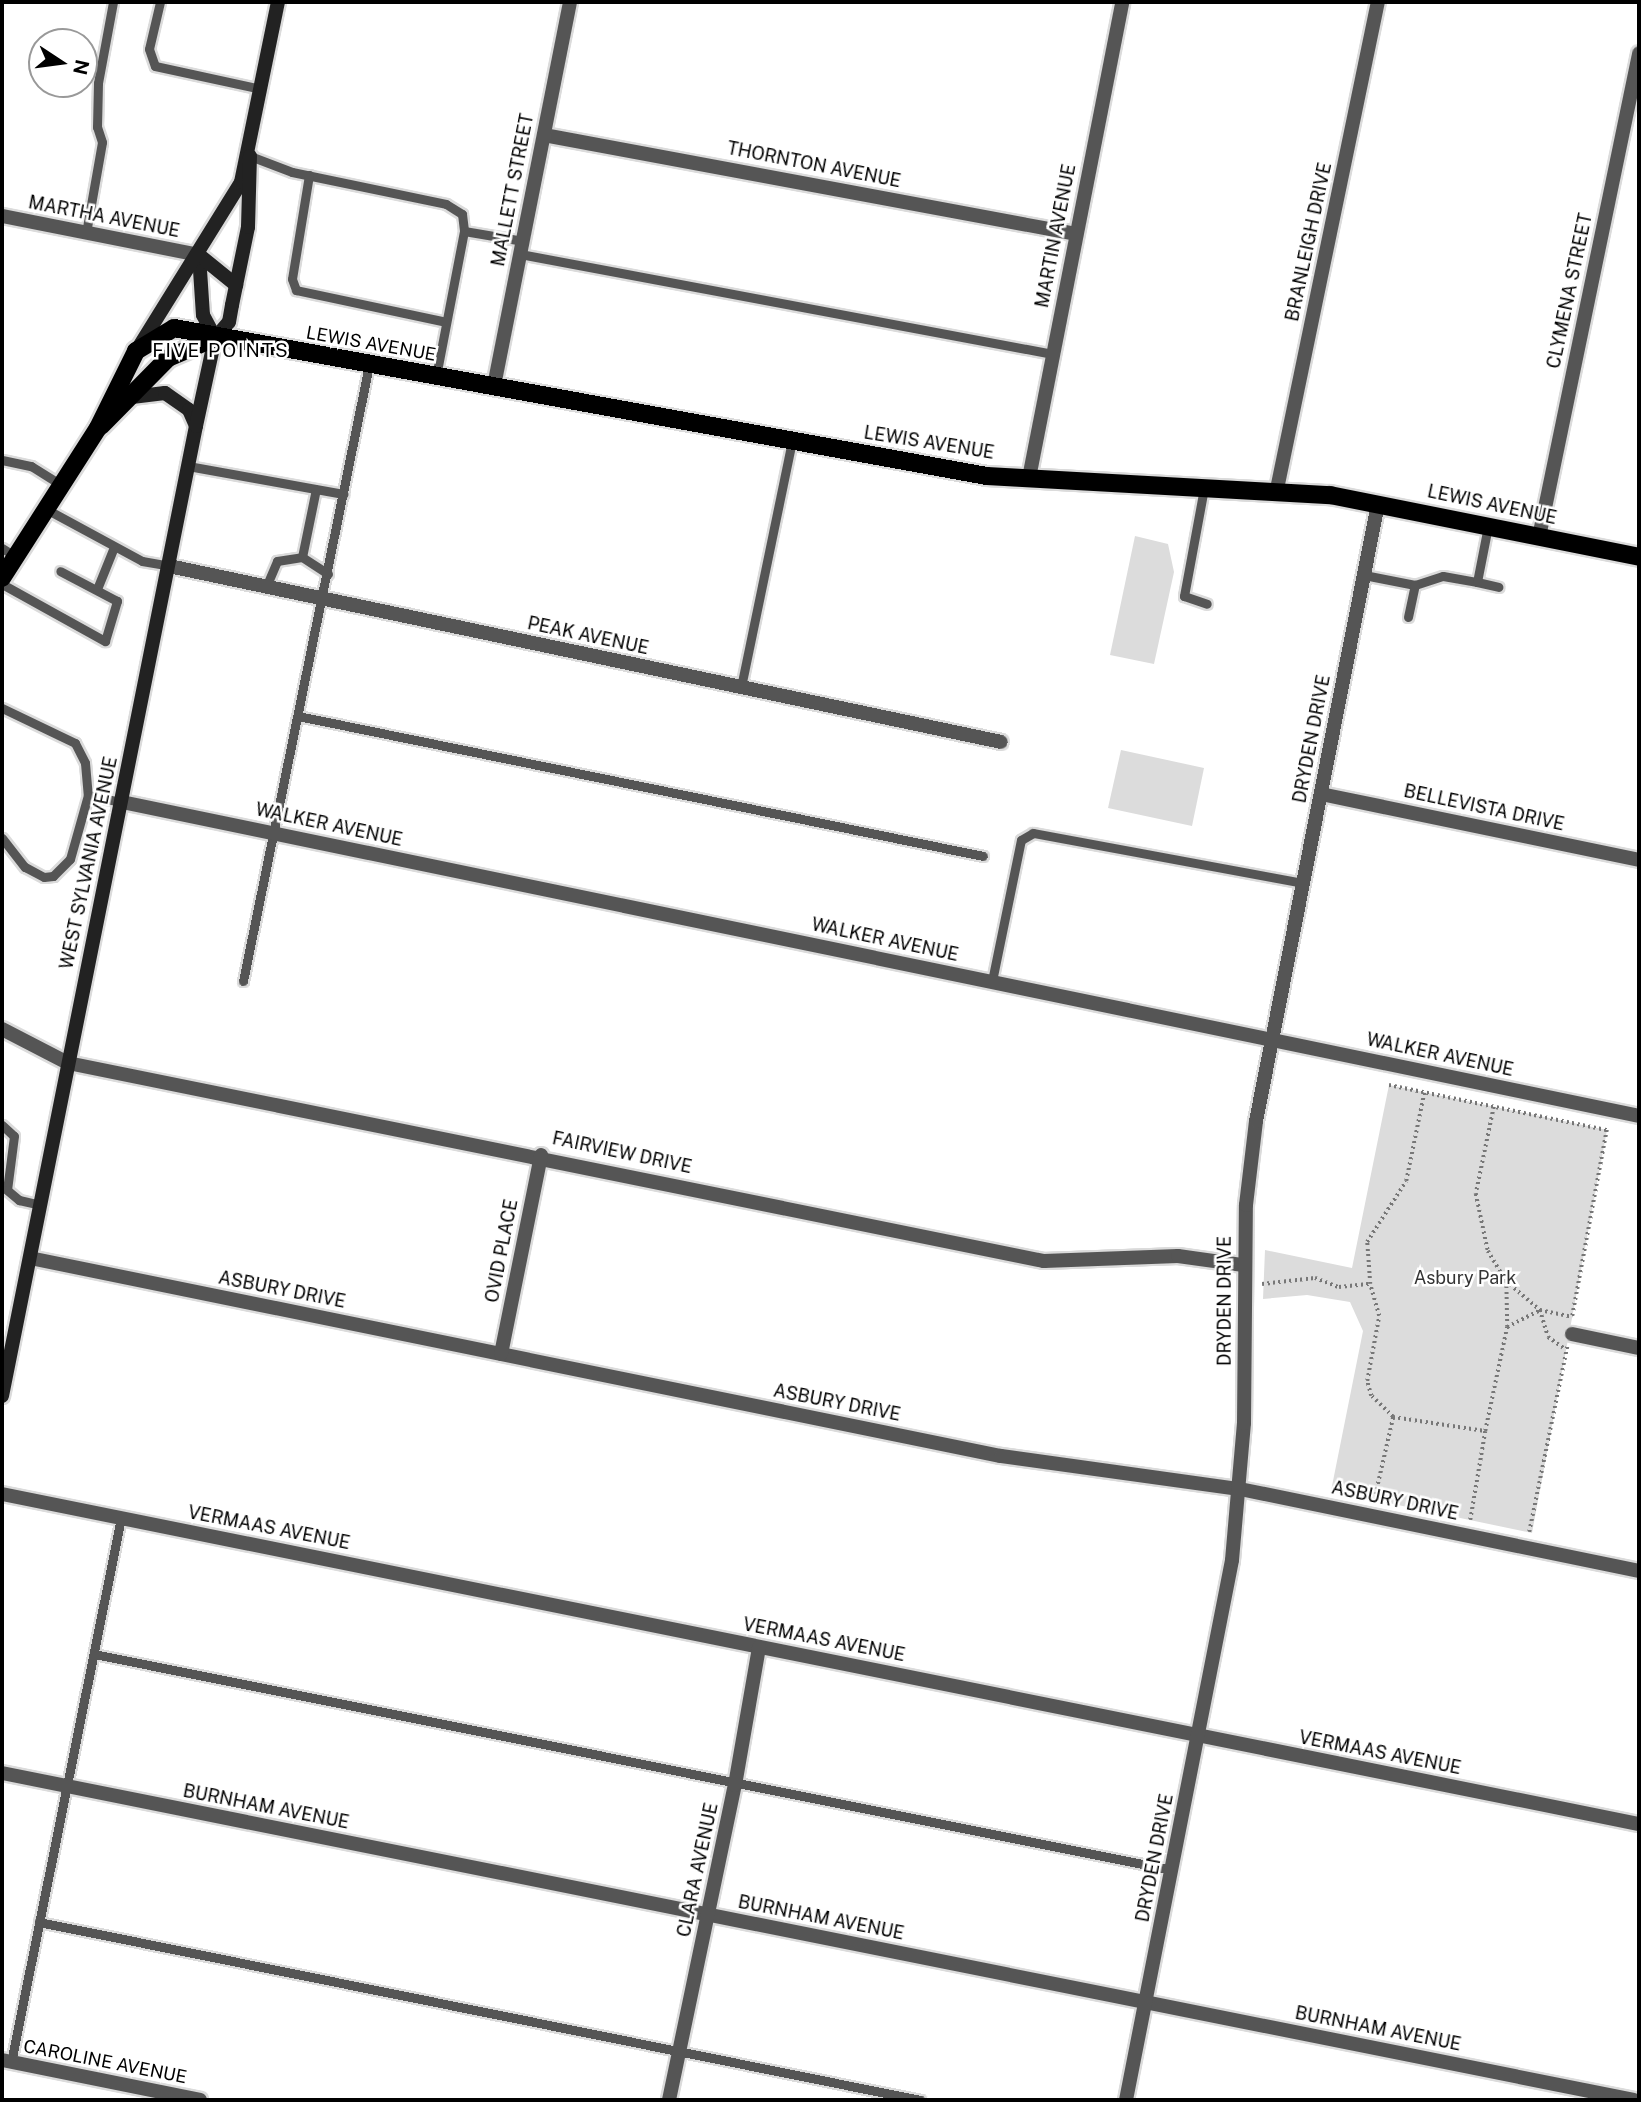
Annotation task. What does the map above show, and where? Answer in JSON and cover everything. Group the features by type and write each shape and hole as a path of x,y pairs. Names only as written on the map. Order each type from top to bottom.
{"main road":[{"name":"WEST SYLVANIA AVENUE","path":"2,1396 196,426 215,338 229,322 248,227 250,156 278,2"},
{"name":"WEST SYLVANIA AVENUE","path":"136,351 199,255 241,182 250,156"},
{"path":"199,255 236,285"},
{"path":"98,428 132,397 151,372 169,358 215,338 204,315 199,255"},
{"name":"LEWIS AVENUE","path":"136,351 174,328 201,330 215,338 988,475 1278,489 1378,504 1639,557"},
{"path":"2,578 9,552 46,509 62,485 98,428 136,351"},
{"path":"132,397 165,393 189,410 196,426"}],"street":[{"name":"MALLETT STREET","path":"494,386 570,2"},
{"name":"MARTIN AVENUE","path":"1029,478 1122,2"},
{"name":"BRANLEIGH DRIVE","path":"1278,489 1378,2"},
{"name":"CLYMENA STREET","path":"1539,537 1639,53"},
{"name":"THORNTON AVENUE","path":"544,135 1076,234"},
{"name":"MARTHA AVENUE","path":"2,216 199,255"},
{"name":"DRYDEN DRIVE","path":"1126,2100 1232,1560 1240,1489 1243,1265 1252,1154 1378,504"},
{"name":"PEAK AVENUE","path":"169,566 1001,742"},
{"name":"BELLEVISTA DRIVE","path":"1321,794 1639,860"},
{"name":"WALKER AVENUE","path":"122,802 1639,1116"},
{"name":"FAIRVIEW DRIVE","path":"3,1028 68,1063 541,1155 1044,1261 1178,1256 1243,1265"},
{"name":"OVID PLACE","path":"500,1354 541,1155"},
{"name":"ASBURY DRIVE","path":"30,1258 1001,1456 1240,1489 1639,1571"},
{"path":"1570,1333 1639,1348"},
{"name":"VERMAAS AVENUE","path":"2,1494 1639,1824"},
{"name":"CLARA AVENUE","path":"669,2100 735,1785 759,1647"},
{"name":"BURNHAM AVENUE","path":"2,1773 1634,2100"},
{"name":"CAROLINE AVENUE","path":"6,2061 200,2100"}],"lane":[{"path":"86,233 102,142 97,127 98,83 113,2"},
{"path":"160,2 149,49 155,66 261,89"},
{"path":"250,156 309,175 456,208 465,222 464,231 436,376"},
{"path":"309,175 292,279 296,290 446,322"},
{"path":"464,231 522,248 1053,355"},
{"path":"243,981 369,365"},
{"path":"741,687 792,441"},
{"path":"2,460 31,466 62,485"},
{"path":"188,466 344,494"},
{"path":"1205,486 1184,596 1207,604"},
{"path":"302,557 316,489"},
{"path":"46,509 114,547 169,566"},
{"path":"1477,582 1488,526"},
{"path":"97,589 114,547"},
{"path":"266,587 276,561 302,557 328,574"},
{"path":"2,584 105,641 117,601 60,571"},
{"path":"1364,575 1415,585 1443,576 1498,587"},
{"path":"1408,617 1415,585"},
{"path":"2,708 75,743 85,762 88,795 70,859 60,872 44,877 34,874 2,838"},
{"path":"298,716 983,856"},
{"path":"88,795 122,802"},
{"path":"992,982 1021,840 1033,833 1303,883"},
{"path":"2,1125 14,1136 7,1190 19,1200 41,1205"},
{"path":"6,2061 39,1922 121,1518"},
{"path":"94,1654 1172,1871"},
{"path":"39,1922 920,2100"}],"path":[{"path":"1389,1085 1607,1130 1532,1533 1519,1530"},
{"path":"1424,1093 1406,1181 1367,1242 1370,1283 1379,1316 1367,1381 1371,1396 1393,1417 1485,1431"},
{"path":"1494,1107 1476,1194 1488,1251 1506,1281 1540,1310 1573,1317"},
{"path":"1262,1284 1315,1279 1339,1287 1370,1283"},
{"path":"1481,1522 1468,1520 1507,1327 1506,1281"},
{"path":"1507,1327 1540,1310"},
{"path":"1540,1310 1552,1342 1566,1349"},
{"path":"1387,1503 1374,1501 1393,1417"}],"green space":[{"path":"1135,536 1168,544 1174,572 1154,664 1110,655"},
{"path":"1121,750 1204,768 1192,826 1108,808"},
{"name":"Asbury Park","path":"1389,1085 1607,1130 1532,1533 1331,1491 1363,1331 1350,1302 1307,1295 1263,1299 1265,1250 1352,1268"}],"district":[{"name":"FIVE POINTS","path":"221,351"}]}
